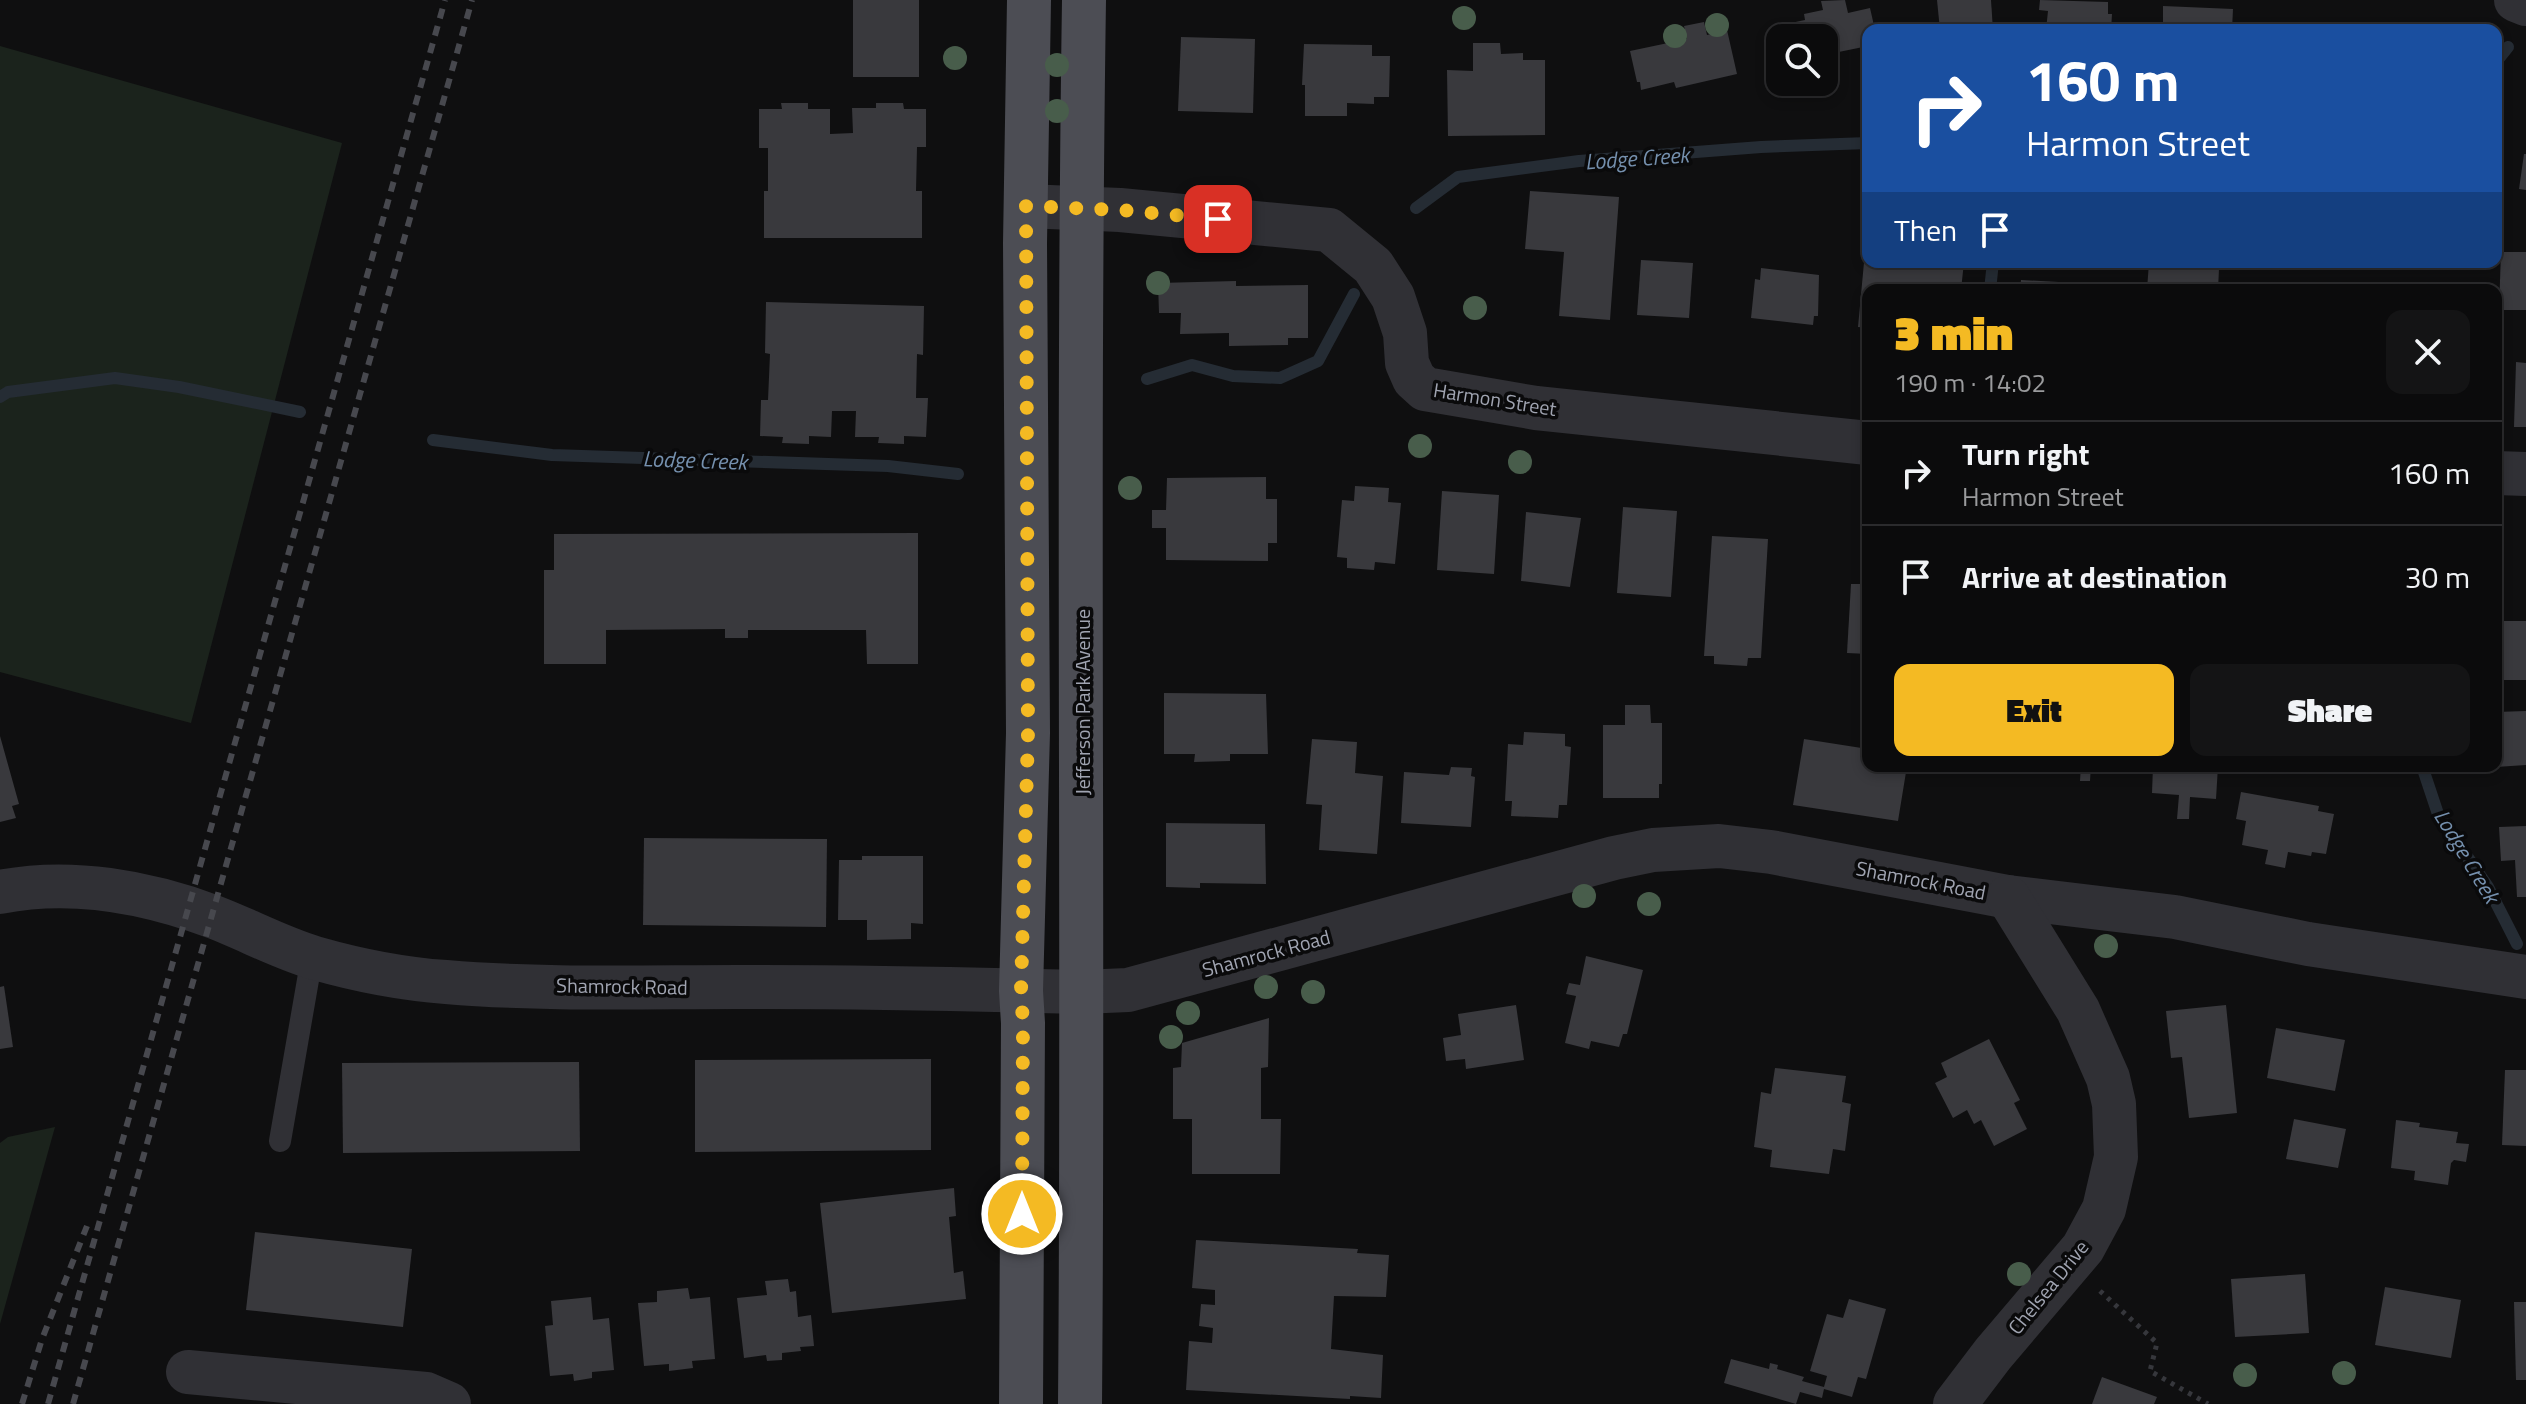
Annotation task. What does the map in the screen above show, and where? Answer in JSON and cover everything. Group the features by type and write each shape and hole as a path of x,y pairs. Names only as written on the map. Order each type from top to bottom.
{"main road":[{"path":"1021,1404 1021,991 1028,733 1026,206 1029,0"},
{"name":"Jefferson Park Avenue","path":"1080,1404 1081,209 1084,0"}],"street":[{"path":"2516,0 2526,4"},
{"name":"Harmon Street","path":"1026,206 1120,210 1329,230 1373,266 1393,297 1405,333 1407,363 1414,379 1425,389 1536,408 1862,442"},
{"path":"2502,473 2526,474"},
{"name":"Shamrock Road","path":"0,892 67,886 124,892 212,916 312,957 360,970 445,982 625,987 935,987 1082,992 1128,990 1614,858 1653,850 1719,846 1771,852 2008,897 2175,917 2308,944 2526,977"},
{"name":"Chelsea Drive","path":"1955,1404 2083,1248 2104,1209 2116,1157 2114,1104 2108,1078 2078,1010 2008,897"},
{"path":"188,1372 426,1394 449,1404"}],"lane":[{"path":"280,1141 312,957"}],"path":[{"path":"2065,1269 2105,1295 2157,1343 2150,1371 2208,1404"}],"shaded area":[{"path":"0,46 342,143 191,723 0,672"},
{"path":"55,1127 0,1324 0,1143 8,1137"}],"building":[{"path":"853,0 919,0 919,77 853,77"},
{"path":"1845,0 1848,13 1870,8 1874,24 1862,24 1862,47 1838,52 1838,24 1786,24 1805,20 1804,14 1823,10 1821,1"},
{"path":"1937,0 1991,0 1993,24 1939,24"},
{"path":"2040,0 2108,2 2111,24 2047,24 2048,11 2039,10"},
{"path":"2163,6 2233,9 2232,24 2163,24"},
{"path":"1704,22 1707,35 1727,30 1737,74 1676,88 1674,82 1641,90 1630,51 1687,39 1684,26"},
{"path":"1181,37 1255,39 1253,113 1178,111"},
{"path":"1473,43 1500,43 1501,54 1523,53 1523,60 1545,60 1545,135 1448,136 1447,70 1473,71"},
{"path":"1304,44 1372,45 1372,56 1390,56 1389,97 1374,97 1374,104 1347,103 1347,116 1305,116 1305,85 1302,85"},
{"path":"781,103 808,103 808,109 830,109 830,134 853,133 852,108 876,108 876,103 903,103 904,109 926,109 926,147 917,147 916,191 922,191 922,238 764,238 768,148 759,148 759,109 782,109"},
{"path":"2526,154 2526,190 2519,189"},
{"path":"1530,191 1619,197 1610,320 1559,316 1564,252 1525,249"},
{"path":"2502,252 2526,252 2526,310 2502,310"},
{"path":"1641,260 1693,263 1689,318 1637,315"},
{"path":"1761,268 1819,275 1818,316 1814,316 1813,325 1751,318 1755,279 1760,280"},
{"path":"1863,268 1963,268 1962,284 1862,284"},
{"path":"2149,268 2219,269 2218,284 2147,284"},
{"path":"2021,280 2077,283 2077,284 2021,284"},
{"path":"1236,281 1236,286 1308,285 1308,338 1288,338 1288,345 1229,346 1229,333 1180,334 1181,313 1159,313 1158,283"},
{"path":"1862,284 1862,327 1858,327"},
{"path":"766,302 924,306 923,355 917,354 916,398 928,398 926,437 904,436 904,444 878,443 879,437 855,437 856,411 832,411 831,437 809,436 809,444 782,443 783,437 760,436 761,400 768,400 770,354 765,353"},
{"path":"2516,362 2526,363 2526,427 2514,427"},
{"path":"1266,477 1266,499 1277,499 1277,543 1268,543 1268,561 1166,560 1166,528 1152,528 1152,510 1166,510 1167,478"},
{"path":"1355,486 1389,488 1388,502 1401,503 1395,564 1375,562 1374,570 1347,568 1347,558 1337,557 1342,500 1354,501"},
{"path":"1442,491 1499,495 1494,574 1437,570"},
{"path":"1623,507 1677,511 1671,597 1617,593"},
{"path":"1526,512 1581,518 1570,587 1521,581"},
{"path":"918,533 918,664 867,664 866,630 748,630 748,638 725,638 725,629 606,630 606,664 544,664 544,570 554,570 554,534"},
{"path":"1712,536 1768,539 1761,658 1748,658 1747,666 1714,664 1714,656 1704,656"},
{"path":"1851,584 1862,584 1862,654 1847,653"},
{"path":"2502,621 2526,621 2526,680 2502,680"},
{"path":"1164,693 1266,694 1268,754 1230,754 1230,761 1194,762 1195,754 1164,754"},
{"path":"1625,705 1650,705 1651,723 1662,723 1662,784 1659,784 1659,798 1603,798 1603,725 1625,725"},
{"path":"2526,711 2526,765 2502,767 2502,712"},
{"path":"1524,732 1565,734 1565,746 1571,747 1567,805 1559,805 1558,818 1511,816 1512,801 1505,801 1508,744 1523,745"},
{"path":"0,736 19,804 12,806 16,818 0,822"},
{"path":"1312,739 1357,742 1355,773 1383,776 1377,854 1319,850 1322,805 1306,804"},
{"path":"1804,739 1862,748 1862,772 1906,772 1898,821 1793,805"},
{"path":"1451,767 1472,768 1471,776 1475,777 1471,827 1401,823 1404,772 1449,775"},
{"path":"2081,772 2091,772 2090,781 2080,781"},
{"path":"2153,772 2218,772 2216,799 2190,797 2189,819 2177,819 2179,795 2152,793"},
{"path":"2241,792 2319,806 2318,811 2334,814 2326,854 2312,852 2311,856 2288,852 2285,868 2265,864 2268,850 2242,845 2246,821 2236,819"},
{"path":"1166,823 1265,824 1266,884 1200,883 1200,888 1166,887"},
{"path":"2526,826 2526,897 2517,897 2515,860 2501,861 2499,827"},
{"path":"644,838 827,839 826,927 643,925"},
{"path":"862,856 923,856 923,924 911,923 911,939 867,940 867,920 838,920 839,860 862,860"},
{"path":"1586,956 1643,970 1627,1034 1623,1034 1619,1047 1591,1041 1589,1049 1565,1043 1576,996 1566,994 1569,983 1580,985"},
{"path":"4,986 13,1047 0,1049 0,987"},
{"path":"1516,1005 1524,1060 1466,1069 1465,1059 1446,1061 1443,1038 1461,1035 1458,1014"},
{"path":"2226,1005 2237,1113 2189,1118 2182,1057 2171,1058 2166,1011"},
{"path":"1269,1018 1268,1067 1261,1068 1261,1119 1281,1119 1280,1174 1192,1174 1192,1119 1173,1119 1173,1068 1181,1067 1182,1043"},
{"path":"2276,1028 2345,1040 2335,1091 2267,1078"},
{"path":"1989,1039 2020,1100 2014,1103 2027,1129 1994,1146 1981,1120 1974,1124 1967,1110 1953,1118 1935,1083 1947,1077 1941,1063"},
{"path":"931,1059 931,1150 695,1152 695,1060"},
{"path":"579,1062 580,1151 343,1153 342,1063"},
{"path":"1775,1068 1846,1076 1842,1102 1851,1104 1845,1151 1833,1149 1829,1174 1770,1167 1772,1150 1754,1147 1761,1092 1771,1094"},
{"path":"2505,1070 2526,1070 2526,1146 2502,1145"},
{"path":"2294,1119 2346,1129 2338,1168 2286,1159"},
{"path":"2396,1120 2420,1123 2419,1127 2458,1132 2456,1143 2469,1144 2466,1162 2454,1160 2451,1163 2448,1185 2414,1180 2415,1171 2391,1168"},
{"path":"954,1188 956,1216 949,1217 954,1273 963,1271 966,1299 832,1313 820,1203"},
{"path":"255,1232 412,1249 403,1327 246,1310"},
{"path":"1196,1240 1358,1249 1357,1253 1389,1255 1386,1297 1334,1296 1331,1349 1383,1355 1381,1398 1186,1390 1189,1341 1212,1343 1213,1328 1199,1326 1201,1304 1215,1305 1215,1290 1192,1288"},
{"path":"2305,1274 2309,1333 2235,1337 2231,1279"},
{"path":"788,1279 790,1292 796,1291 798,1317 811,1315 814,1346 782,1353 782,1360 767,1361 766,1355 744,1358 737,1298 767,1295 765,1281"},
{"path":"2385,1287 2461,1300 2451,1358 2375,1345"},
{"path":"688,1288 690,1299 710,1297 715,1359 692,1361 693,1368 669,1371 669,1364 644,1366 638,1303 657,1302 657,1291"},
{"path":"591,1297 593,1320 609,1318 614,1370 592,1372 592,1378 574,1381 573,1374 550,1376 545,1326 553,1325 551,1301"},
{"path":"1849,1299 1886,1309 1866,1379 1858,1377 1852,1397 1824,1389 1822,1398 1800,1392 1796,1404 1724,1383 1731,1359 1769,1369 1770,1363 1778,1365 1777,1369 1804,1377 1802,1381 1824,1387 1827,1376 1810,1371 1827,1314 1843,1318"},
{"path":"2514,1302 2526,1302 2526,1380 2516,1380"},
{"path":"2102,1377 2157,1397 2154,1404 2092,1404"}],"waterway":[{"path":"2502,54 2508,47"},
{"name":"Lodge Creek","path":"1416,208 1458,177 1579,161 1761,147 1862,143"},
{"name":"Lodge Creek","path":"1991,284 1992,268"},
{"name":"Lodge Creek","path":"1147,379 1192,365 1233,376 1280,378 1318,361 1354,294"},
{"name":"Lodge Creek","path":"0,397 8,392 115,378 179,387 300,412"},
{"name":"Lodge Creek","path":"433,440 552,455 888,466 958,474"},
{"name":"Lodge Creek","path":"2424,772 2438,814 2488,887 2517,944"}],"railway":[{"path":"48,1404 445,0"},
{"path":"73,1404 472,0"},
{"path":"22,1404 42,1339 87,1226"}],"route":[{"path":"1022,1214 1021,991 1028,733 1026,206 1218,219"}]}
